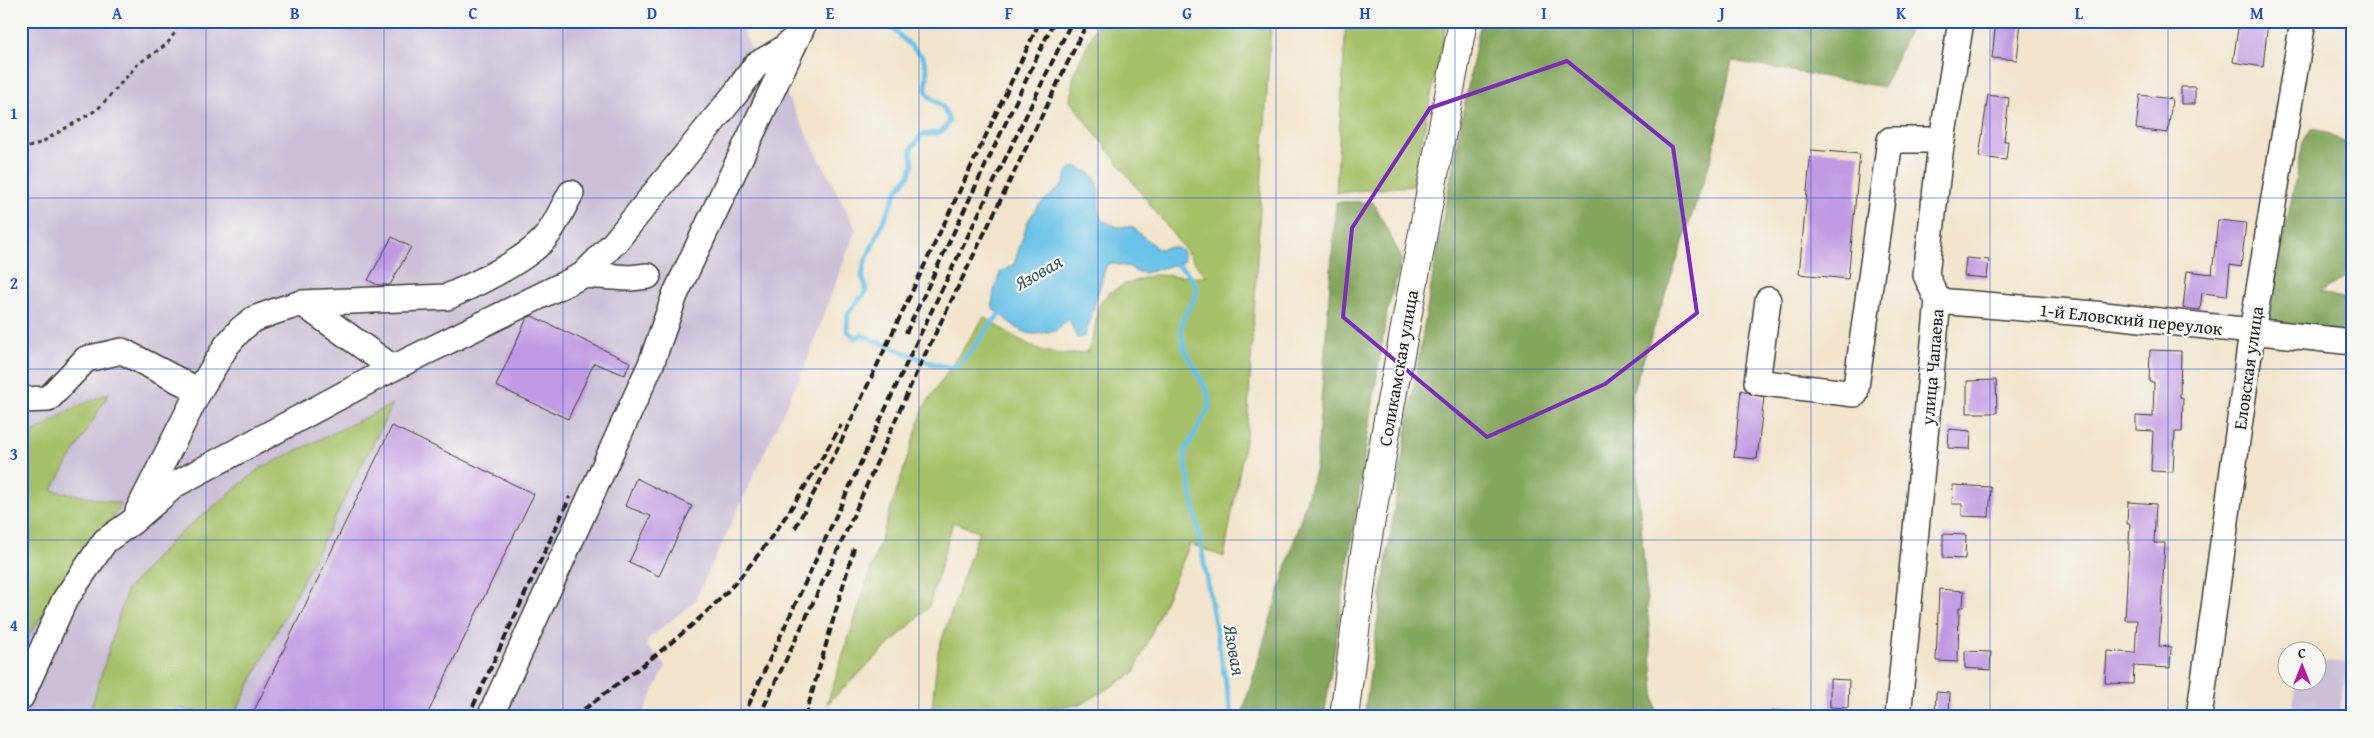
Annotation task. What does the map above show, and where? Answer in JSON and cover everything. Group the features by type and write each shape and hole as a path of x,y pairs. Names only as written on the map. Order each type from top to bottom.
{"main road":[{"name":"Соликамская улица","path":"1344,717 1364,560 1389,411 1463,21"}],"street":[{"name":"улица Чапаева","path":"1898,717 1938,301 1926,276 1942,140 1960,21"},
{"name":"Еловская улица","path":"2199,717 2252,332 2303,21"},
{"path":"21,696 64,601 105,541 132,522 176,484 199,470 393,368 583,275 621,235 736,93 756,65 783,49 800,30"},
{"path":"490,717 651,364 675,295 800,30"},
{"path":"1768,300 1757,382 1855,394 1890,140 1942,140"},
{"path":"132,522 199,390 227,345 240,330 254,320 302,303 447,297 468,288 521,258 545,238 571,193"},
{"path":"583,275 630,278 648,276"},
{"name":"1-й Еловский переулок","path":"1938,301 2095,314 2353,342"},
{"path":"302,303 393,368"},
{"path":"21,400 48,399 86,359 122,351 199,390"}],"path":[{"path":"21,150 42,142 98,109 138,64 167,44 176,31 177,21"}],"highlighted area":[{"path":"1567,61 1673,147 1697,313 1605,384 1487,437 1343,317 1352,228 1430,108"}],"shaded area":[{"path":"21,21 738,21 764,75 785,92 856,229 804,368 695,601 648,639 647,646 666,666 641,717 21,717"},
{"path":"2326,661 2347,663 2339,717 2291,717 2296,690 2326,690"}],"green space":[{"path":"1099,21 1271,21 1247,430 1224,557 1190,544 1134,673 1080,705 931,717 938,651 979,531 953,522 929,607 827,704 924,407 984,317 1033,346 1059,354 1073,354 1088,351 1094,333 1098,307 1108,293 1126,284 1154,275 1206,277 1070,101 1074,73"},
{"path":"1346,21 1447,21 1412,186 1336,193"},
{"path":"1481,21 1913,21 1884,87 1732,61 1712,156 1631,396 1656,717 1364,717 1389,542 1417,368 1447,194"},
{"path":"2312,127 2353,145 2353,272 2320,293 2353,300 2353,341 2266,325 2303,142"},
{"path":"1336,202 1373,202 1402,259 1387,312 1324,717 1241,717 1316,468"},
{"path":"109,393 52,490 122,504 30,633 21,652 21,441 73,408"},
{"path":"393,404 233,717 221,717 180,708 175,717 86,717 94,699 127,590 170,542 259,469"},
{"path":"1776,706 1869,717 1775,717"}],"water":[{"path":"1076,167 1087,171 1097,183 1101,220 1117,227 1132,227 1158,249 1179,248 1184,255 1184,262 1145,273 1136,272 1130,267 1110,263 1106,266 1085,336 1077,338 1069,319 1055,331 1038,334 1029,333 1018,329 994,310 992,304 994,291 1000,273 1014,264 1028,221 1038,206 1063,185 1069,169"}],"building":[{"path":"1996,21 2021,21 2017,60 1992,58"},
{"path":"2239,21 2268,21 2263,67 2233,62"},
{"path":"2181,87 2195,87 2195,104 2181,104"},
{"path":"1988,95 2009,98 2004,141 2008,141 2006,160 1979,157"},
{"path":"2140,95 2172,99 2168,133 2136,129"},
{"path":"1811,150 1860,154 1848,279 1799,274"},
{"path":"2218,220 2246,223 2241,267 2230,265 2227,296 2202,293 2200,310 2183,308 2187,271 2212,274"},
{"path":"392,237 411,247 390,285 378,285 368,280"},
{"path":"1966,258 1989,260 1987,278 1964,276"},
{"path":"532,316 630,362 625,375 594,363 568,419 496,386 527,318"},
{"path":"2150,350 2181,351 2180,397 2183,398 2182,432 2175,432 2173,472 2151,471 2153,431 2136,430 2136,416 2153,417 2154,382 2149,382"},
{"path":"1996,380 1997,413 1967,413 1967,381"},
{"path":"1741,390 1764,397 1757,459 1734,457"},
{"path":"392,426 534,494 426,717 251,717"},
{"path":"1949,429 1971,431 1970,449 1948,448"},
{"path":"636,478 692,506 659,576 629,562 651,516 625,506"},
{"path":"1953,485 1991,487 1989,517 1962,516 1962,504 1952,504"},
{"path":"2128,502 2156,504 2154,543 2165,543 2159,646 2171,647 2170,668 2134,666 2133,684 2105,683 2107,651 2135,653 2137,620 2125,620 2130,524 2127,524"},
{"path":"1943,534 1966,535 1965,559 1943,558"},
{"path":"1939,589 1964,591 1963,607 1959,607 1958,662 1936,661"},
{"path":"1965,651 1991,652 1990,670 1965,668"},
{"path":"1830,679 1849,680 1848,708 1830,707"},
{"path":"1936,692 1950,693 1949,717 1935,716"}],"waterway":[{"name":"Язовая","path":"884,21 923,57 927,70 926,90 929,96 943,107 949,121 947,126 941,131 934,134 921,135 911,149 913,164 909,175 898,189 865,262 862,276 866,287 865,293 848,313 847,330 855,338 861,335 934,364 952,368 964,359 1004,310"},
{"name":"Язовая","path":"1172,262 1186,271 1196,286 1197,294 1183,318 1181,332 1184,348 1208,393 1209,407 1184,453 1232,717"}],"railway":[{"path":"795,528 837,450 1040,21"},
{"path":"906,333 1054,21"},
{"path":"743,717 916,343 1072,21"},
{"path":"759,717 842,541 918,369 1088,21"},
{"path":"574,717 650,659 722,597 756,558 787,515 841,425"},
{"path":"468,717 570,497"},
{"path":"805,717 854,548"}]}
